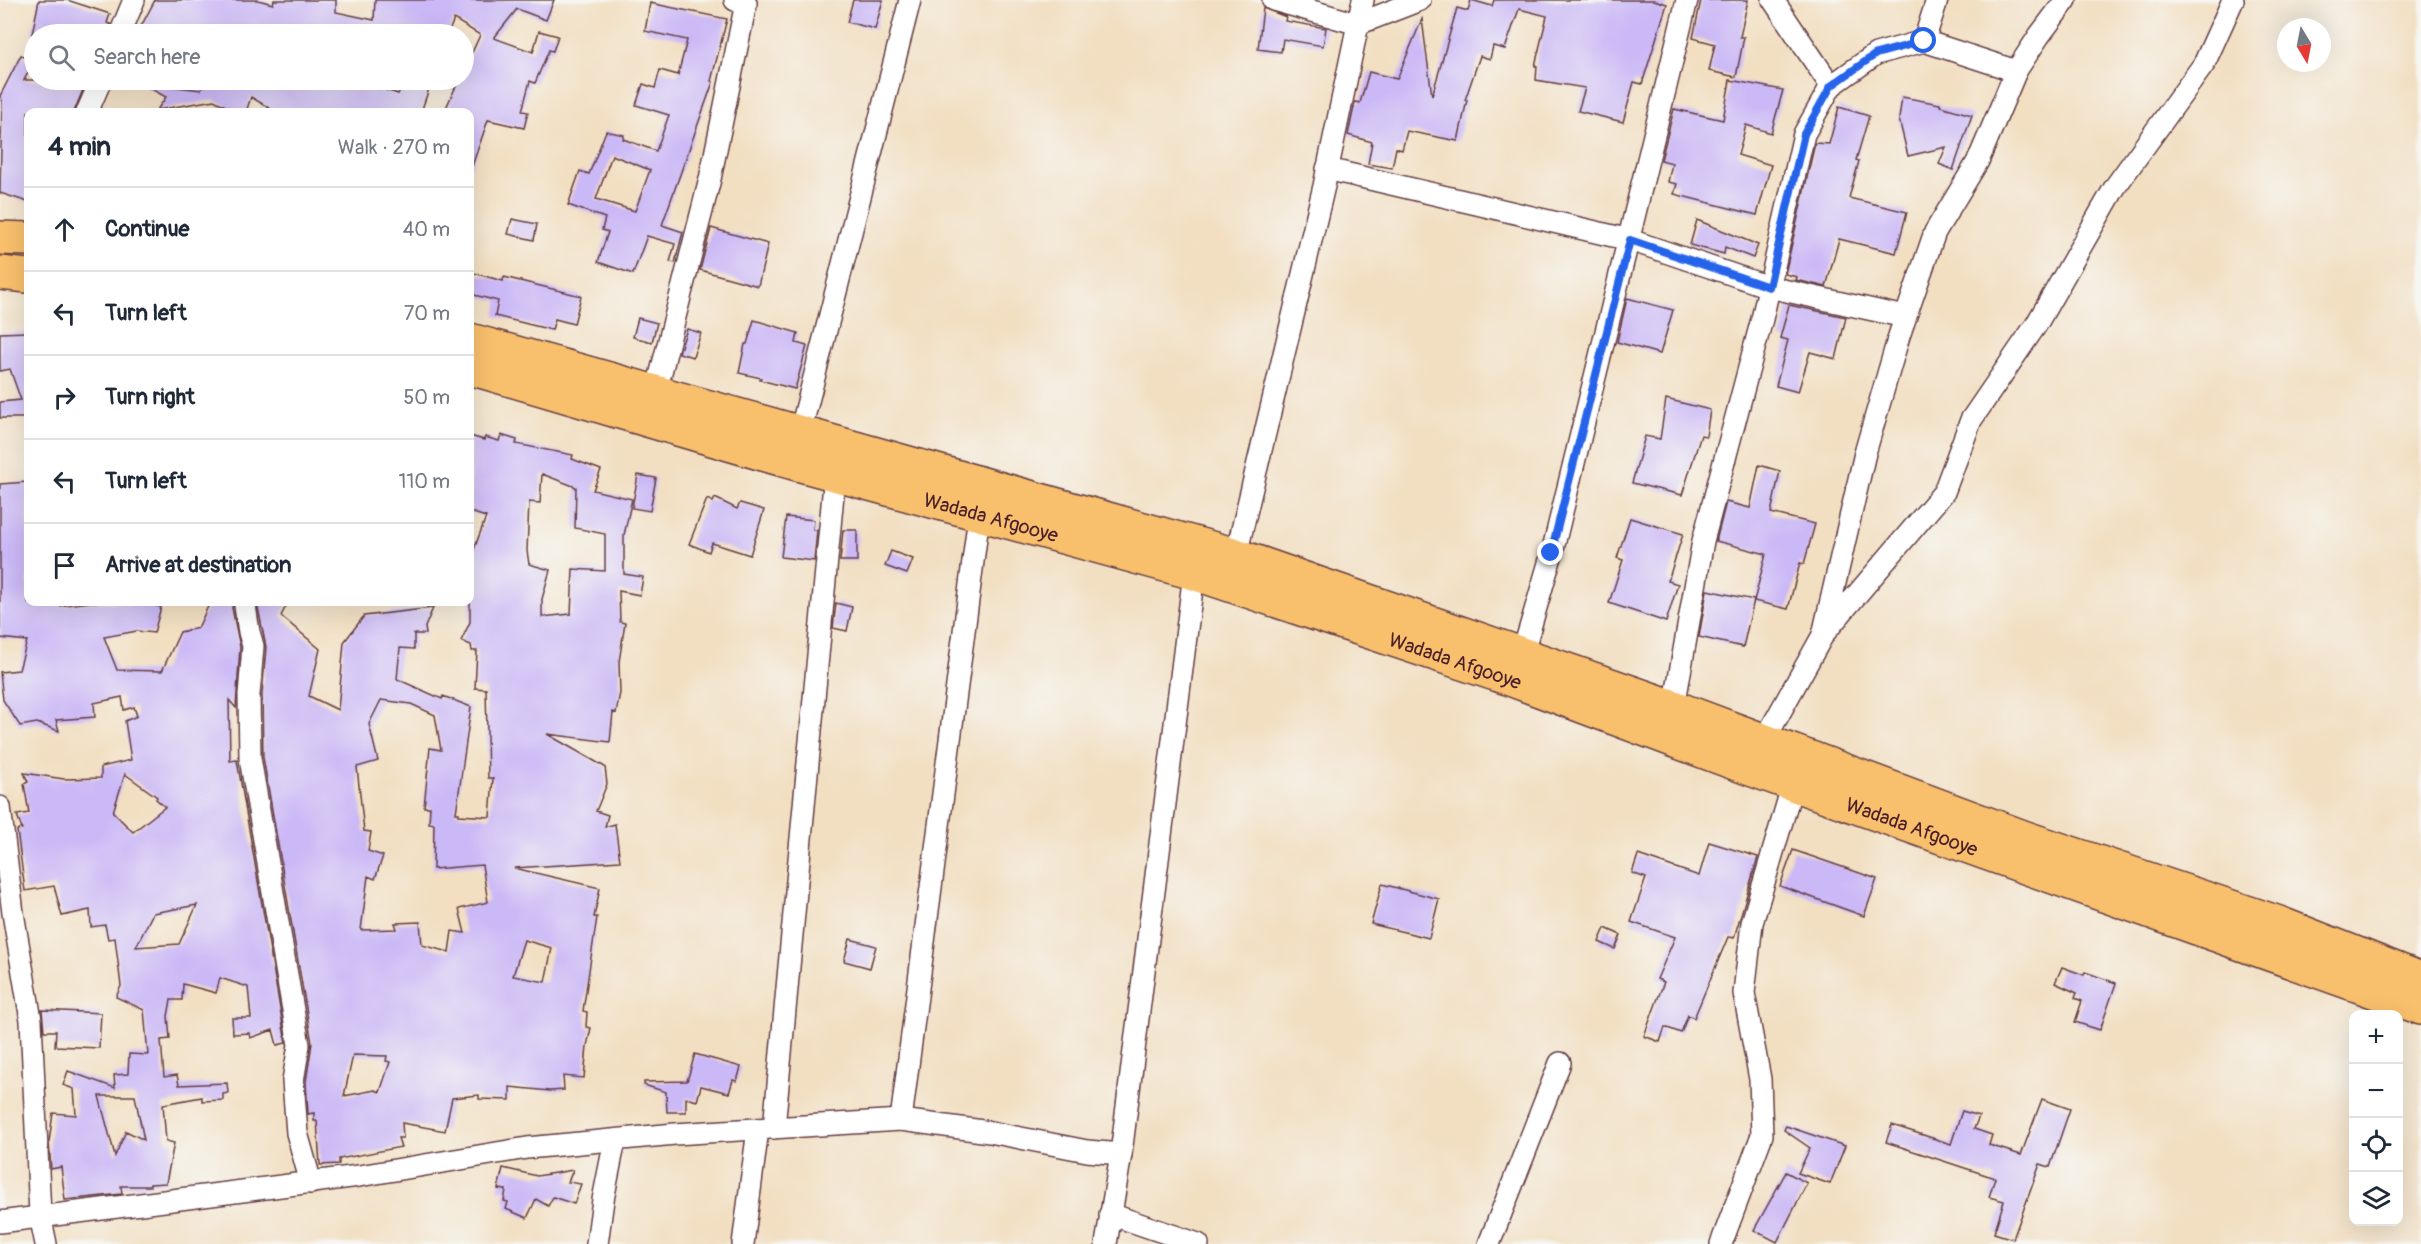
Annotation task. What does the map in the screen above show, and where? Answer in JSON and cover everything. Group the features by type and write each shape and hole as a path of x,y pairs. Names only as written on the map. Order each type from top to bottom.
{"highway":[{"path":"0,238 24,239"},
{"path":"0,273 24,276"},
{"name":"Wadada Afgooye","path":"474,341 1236,555 1674,707 2026,838 2279,923 2421,979"},
{"name":"Wadada Afgooye","path":"474,370 979,515 1194,573 1507,678 1793,784 2421,1008"}],"street":[{"path":"124,24 134,0"},
{"path":"656,392 710,179 746,3 735,0"},
{"path":"800,432 910,0"},
{"path":"1273,0 1358,24 1420,0"},
{"path":"1236,555 1327,169 1363,0"},
{"path":"1522,655 1554,541 1630,240 1687,0"},
{"path":"1773,0 1831,86"},
{"path":"1924,41 1937,0"},
{"path":"1823,635 1865,453 1905,317 1935,232 1978,161 2016,71 2066,0"},
{"path":"1764,741 1823,635 1944,492 1971,420 2036,325 2115,187 2204,64 2232,0"},
{"path":"1674,707 1702,541 1769,287 1804,134 1831,86 1876,54 1924,41 2016,71"},
{"path":"89,108 97,90"},
{"path":"1327,169 1630,240 1769,287 1905,317"},
{"path":"743,1244 766,1129 835,473"},
{"path":"901,1120 979,515"},
{"path":"1106,1244 1121,1154 1194,573"},
{"path":"245,606 253,646 249,695 250,758 299,1045 292,1081 297,1133 311,1182"},
{"path":"1721,1244 1762,1135 1760,1079 1744,993 1752,923 1793,784"},
{"path":"0,807 13,913 31,1020 40,1215 46,1244"},
{"path":"1490,1244 1560,1063"},
{"path":"0,1222 40,1215 173,1201 311,1182 526,1148 901,1120 990,1132 1087,1151 1121,1154"},
{"path":"597,1244 615,1140"},
{"path":"1110,1214 1198,1244"}],"building":[{"path":"39,0 67,0 110,14 107,23 110,24 34,24"},
{"path":"155,0 258,0 273,4 274,0 336,0 336,12 374,20 375,0 554,0 546,20 517,9 494,38 533,52 539,31 558,36 553,51 549,50 535,83 530,81 522,111 528,112 524,128 488,120 474,160 474,108 446,108 454,90 474,90 474,48 480,35 474,31 474,24 462,24 454,19 452,24 142,24"},
{"path":"853,0 883,0 875,29 847,22"},
{"path":"1471,0 1492,6 1494,0 1654,0 1667,4 1642,84 1634,82 1623,122 1578,111 1585,88 1536,80 1537,66 1535,66 1547,16 1519,9 1505,49 1493,46 1490,59 1480,56 1465,100 1467,100 1458,141 1407,131 1402,150 1396,148 1392,168 1368,164 1372,142 1348,135 1355,102 1360,103 1369,72 1397,79 1422,19 1432,96 1457,8 1468,11"},
{"path":"1701,0 1748,0 1740,37 1744,37 1736,77 1709,71 1715,44 1693,38"},
{"path":"650,3 727,19 711,81 713,82 662,225 683,232 675,263 670,262 675,244 647,236 633,274 598,262 608,232 602,230 605,218 568,205 580,171 589,174 606,131 624,135 623,139 656,151 669,115 636,105 643,84 655,88 660,70 678,75 687,40 645,31","holes":["612,155 650,170 635,211 596,199"]},
{"path":"1263,8 1286,17 1285,21 1326,28 1323,46 1283,39 1281,52 1258,49"},
{"path":"21,55 24,57 24,90 83,90 76,108 24,108 24,201 0,193 2,100 0,96"},
{"path":"1730,80 1783,90 1771,133 1746,125 1738,155 1771,165 1757,215 1674,194 1677,184 1668,182 1672,163 1661,160 1674,109 1723,120"},
{"path":"153,90 386,90 398,94 400,90 429,90 422,108 269,108 251,97 247,108 229,108 214,100 158,108 166,97"},
{"path":"1902,97 1940,104 1940,106 1972,115 1953,170 1939,164 1946,147 1908,156 1899,119"},
{"path":"1839,107 1869,116 1856,160 1859,161 1849,198 1907,212 1896,253 1839,239 1826,287 1796,280 1797,277 1785,274 1815,143 1829,144"},
{"path":"512,219 537,224 534,240 508,234"},
{"path":"1697,220 1758,245 1753,258 1725,247 1724,254 1690,245"},
{"path":"711,228 768,244 758,286 700,270"},
{"path":"474,273 503,281 504,277 581,296 574,324 555,319 552,330 495,316 498,301 474,295"},
{"path":"1627,298 1673,310 1660,354 1617,342"},
{"path":"1789,305 1846,317 1836,359 1810,352 1798,392 1776,386 1788,340 1780,338"},
{"path":"638,318 657,323 652,342 633,337"},
{"path":"754,320 798,333 796,343 807,346 795,389 739,373 745,344 747,344"},
{"path":"687,329 701,333 693,357 679,353"},
{"path":"24,332 24,418 0,418 0,402 21,400 10,369 0,371 0,333"},
{"path":"1666,399 1710,410 1706,436 1701,435 1682,495 1632,483 1645,436 1660,439"},
{"path":"501,435 517,440 516,444 573,455 572,459 601,470 593,490 632,499 624,535 624,574 643,577 640,595 619,591 620,622 625,623 619,662 620,693 616,713 613,712 610,742 547,734 605,767 607,784 596,811 608,815 605,827 615,824 620,861 514,868 600,888 594,917 597,917 583,1011 587,1012 586,1027 591,1028 584,1078 563,1076 564,1090 510,1087 510,1100 479,1099 479,1095 452,1098 445,1131 402,1123 403,1138 398,1138 401,1147 339,1159 339,1164 320,1165 317,1121 314,1121 314,1113 308,1114 306,1082 312,1043 263,757 262,695 266,647 258,608 259,606 286,606 281,616 320,649 309,696 338,710 344,642 364,616 433,608 425,627 426,634 414,634 414,649 400,648 397,679 442,699 443,696 471,707 456,813 490,817 493,778 488,778 486,689 475,688 477,651 472,651 471,645 461,641 470,622 470,606 474,606 474,549 486,517 474,513 474,437 484,440 485,437 499,441","holes":["542,474 576,487 575,528 605,534 605,571 573,569 571,614 542,617 542,599 550,570 529,564 527,551 529,502 540,503","381,700 411,704 435,715 441,750 430,748 424,807 430,807 429,823 434,824 433,869 482,865 488,902 459,909 465,933 452,931 449,952 422,945 420,922 395,923 397,929 361,930 368,876 375,879 383,856 368,851 371,832 364,831 357,767 378,761 369,724","524,940 552,948 545,982 513,976","353,1055 387,1056 386,1061 390,1062 380,1092 375,1090 344,1096"]},
{"path":"1759,465 1780,471 1771,513 1815,524 1804,564 1800,563 1788,609 1754,601 1766,554 1716,541 1726,502 1750,508"},
{"path":"638,475 656,478 650,511 632,508"},
{"path":"24,482 24,606 161,607 154,633 137,631 104,637 117,670 162,671 180,632 198,628 208,606 232,606 240,647 236,708 229,700 230,761 237,760 286,1043 277,1045 273,1030 250,1038 249,1033 233,1034 232,1018 251,1018 248,987 220,978 216,993 183,984 182,1000 171,1000 168,1016 170,1039 161,1040 164,1077 177,1075 179,1085 227,1083 228,1093 223,1094 223,1100 202,1101 202,1097 163,1104 166,1141 174,1143 166,1183 150,1184 150,1186 121,1186 122,1194 65,1200 61,1167 51,1169 49,1142 53,1113 76,1115 74,1089 63,1085 68,1071 115,1088 114,1075 128,1074 129,1054 148,1055 144,1010 116,997 121,986 115,938 108,939 105,925 91,927 90,910 62,916 54,886 25,891 17,830 22,829 17,815 29,813 24,784 28,782 24,773 64,779 101,778 101,767 131,760 125,721 137,716 134,707 124,710 122,697 94,703 95,717 56,720 59,731 37,723 20,726 3,700 0,672 19,670 27,641 0,638 0,484","holes":["125,774 157,797 156,799 165,807 133,832 113,812","197,905 179,944 136,947 153,913","99,1096 135,1096 144,1140 126,1131 115,1156"]},
{"path":"715,498 737,509 740,503 764,510 750,555 712,543 709,552 689,544 707,499 713,502"},
{"path":"786,517 814,520 813,530 817,530 814,561 781,557"},
{"path":"1630,518 1683,534 1668,581 1678,584 1666,622 1609,603 1623,560 1617,558"},
{"path":"843,530 857,530 857,561 840,561"},
{"path":"891,551 913,559 907,574 885,566"},
{"path":"1707,590 1754,600 1743,647 1699,637"},
{"path":"836,603 852,607 847,631 833,628"},
{"path":"1709,842 1758,857 1734,938 1728,937 1694,1018 1688,1015 1681,1033 1665,1027 1660,1042 1644,1036 1664,982 1657,979 1675,937 1631,922 1646,878 1632,873 1638,855 1699,876"},
{"path":"1793,850 1877,879 1864,916 1780,886"},
{"path":"1382,884 1439,899 1429,938 1371,924"},
{"path":"1605,928 1621,935 1615,949 1599,942"},
{"path":"850,939 876,946 870,968 844,961"},
{"path":"2062,967 2116,983 2100,1030 2075,1022 2082,1001 2075,998 2077,993 2055,983"},
{"path":"42,1010 101,1013 99,1048 55,1046 56,1031 44,1031"},
{"path":"695,1054 741,1067 737,1081 733,1080 729,1093 701,1086 697,1101 686,1098 686,1112 667,1112 666,1092 644,1085 644,1082 687,1081"},
{"path":"2042,1099 2070,1109 2050,1167 2040,1164 2013,1239 1994,1233 2004,1201 1989,1197 1995,1178 1886,1142 1892,1125 1951,1144 1962,1111 1979,1116 1974,1129 1992,1135 1989,1145 2021,1155"},
{"path":"1786,1126 1845,1146 1830,1184 1798,1173 1810,1148 1784,1130"},
{"path":"503,1168 537,1176 573,1170 568,1182 581,1184 574,1204 553,1197 548,1206 536,1199 527,1218 506,1209 508,1202 504,1201 506,1190 498,1189"},
{"path":"1786,1172 1807,1183 1777,1242 1754,1230"}],"route":[{"path":"1551,553 1630,240 1769,287 1804,134 1831,86 1876,54 1924,41"}]}
